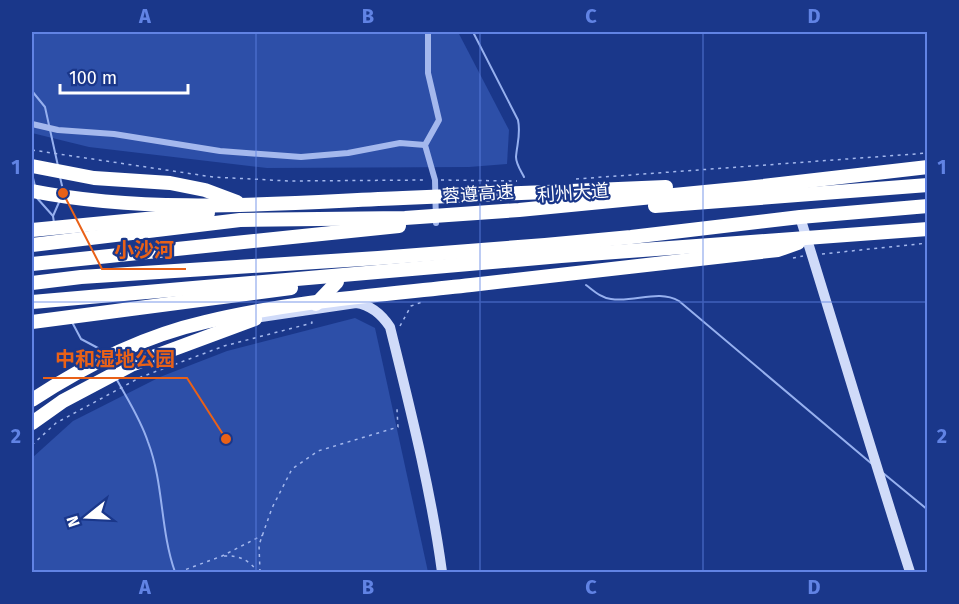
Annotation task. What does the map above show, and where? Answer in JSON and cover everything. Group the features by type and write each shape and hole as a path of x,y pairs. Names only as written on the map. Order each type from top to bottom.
{"highway":[{"path":"32,166 72,175 117,181 170,183 205,190 256,209"},
{"name":"蓉遵高速","path":"37,236 240,220 405,218 519,210 746,188 927,167"},
{"name":"利州大道","path":"38,263 558,212 751,200 927,185"},
{"path":"32,191 77,198 146,204 234,205 678,186 746,188"},
{"path":"32,283 81,277 378,258 620,238 800,217 927,206"},
{"path":"37,236 74,225 256,209 410,225"},
{"path":"32,302 927,229"},
{"path":"35,398 74,374 146,341 204,322 306,304 778,250 822,236"},
{"path":"310,310 337,282 378,258"},
{"path":"32,322 337,282"},
{"path":"32,423 63,401 131,365 261,317"}],"main road":[{"path":"800,217 849,372 868,444 910,573"},
{"path":"261,317 356,303 365,304 384,317 390,327 429,495 442,573"}],"street":[{"path":"428,32 428,73 439,120 425,145 435,180 436,223"},
{"path":"32,124 58,130 114,134 220,151 301,157 348,153 399,143 425,145"}],"path":[{"path":"32,150 213,177 289,181 516,181"},
{"path":"574,179 927,153"},
{"path":"789,258 927,243"},
{"path":"400,327 411,306 427,300"},
{"path":"32,445 56,423 141,377 224,346 312,323 310,310"},
{"path":"259,573 259,545 272,508 292,469 318,451 398,427 397,410"},
{"path":"179,573 222,556 263,535"},
{"path":"222,556 235,555 252,564 259,573"}],"shaded area":[{"path":"32,32 458,32 509,130 507,164 469,167 267,168 89,147 32,133"},
{"path":"355,318 375,328 428,572 32,572 32,458 73,421 160,377 227,351"}],"waterway":[{"path":"473,32 518,120 516,160 524,177"},
{"path":"32,91 45,107 58,166"},
{"path":"32,174 35,186"},
{"path":"60,177 63,190"},
{"path":"37,198 53,216"},
{"path":"54,223 53,216 60,200"},
{"path":"586,285 601,296 611,299 663,296 679,301 872,464"},
{"path":"72,322 81,339 98,348 102,354"},
{"path":"117,380 142,426 153,458 170,556 175,572"},
{"path":"883,473 928,510"}],"place":[{"name":"小沙河","path":"63,193"},
{"name":"中和湿地公园","path":"226,439"}]}
